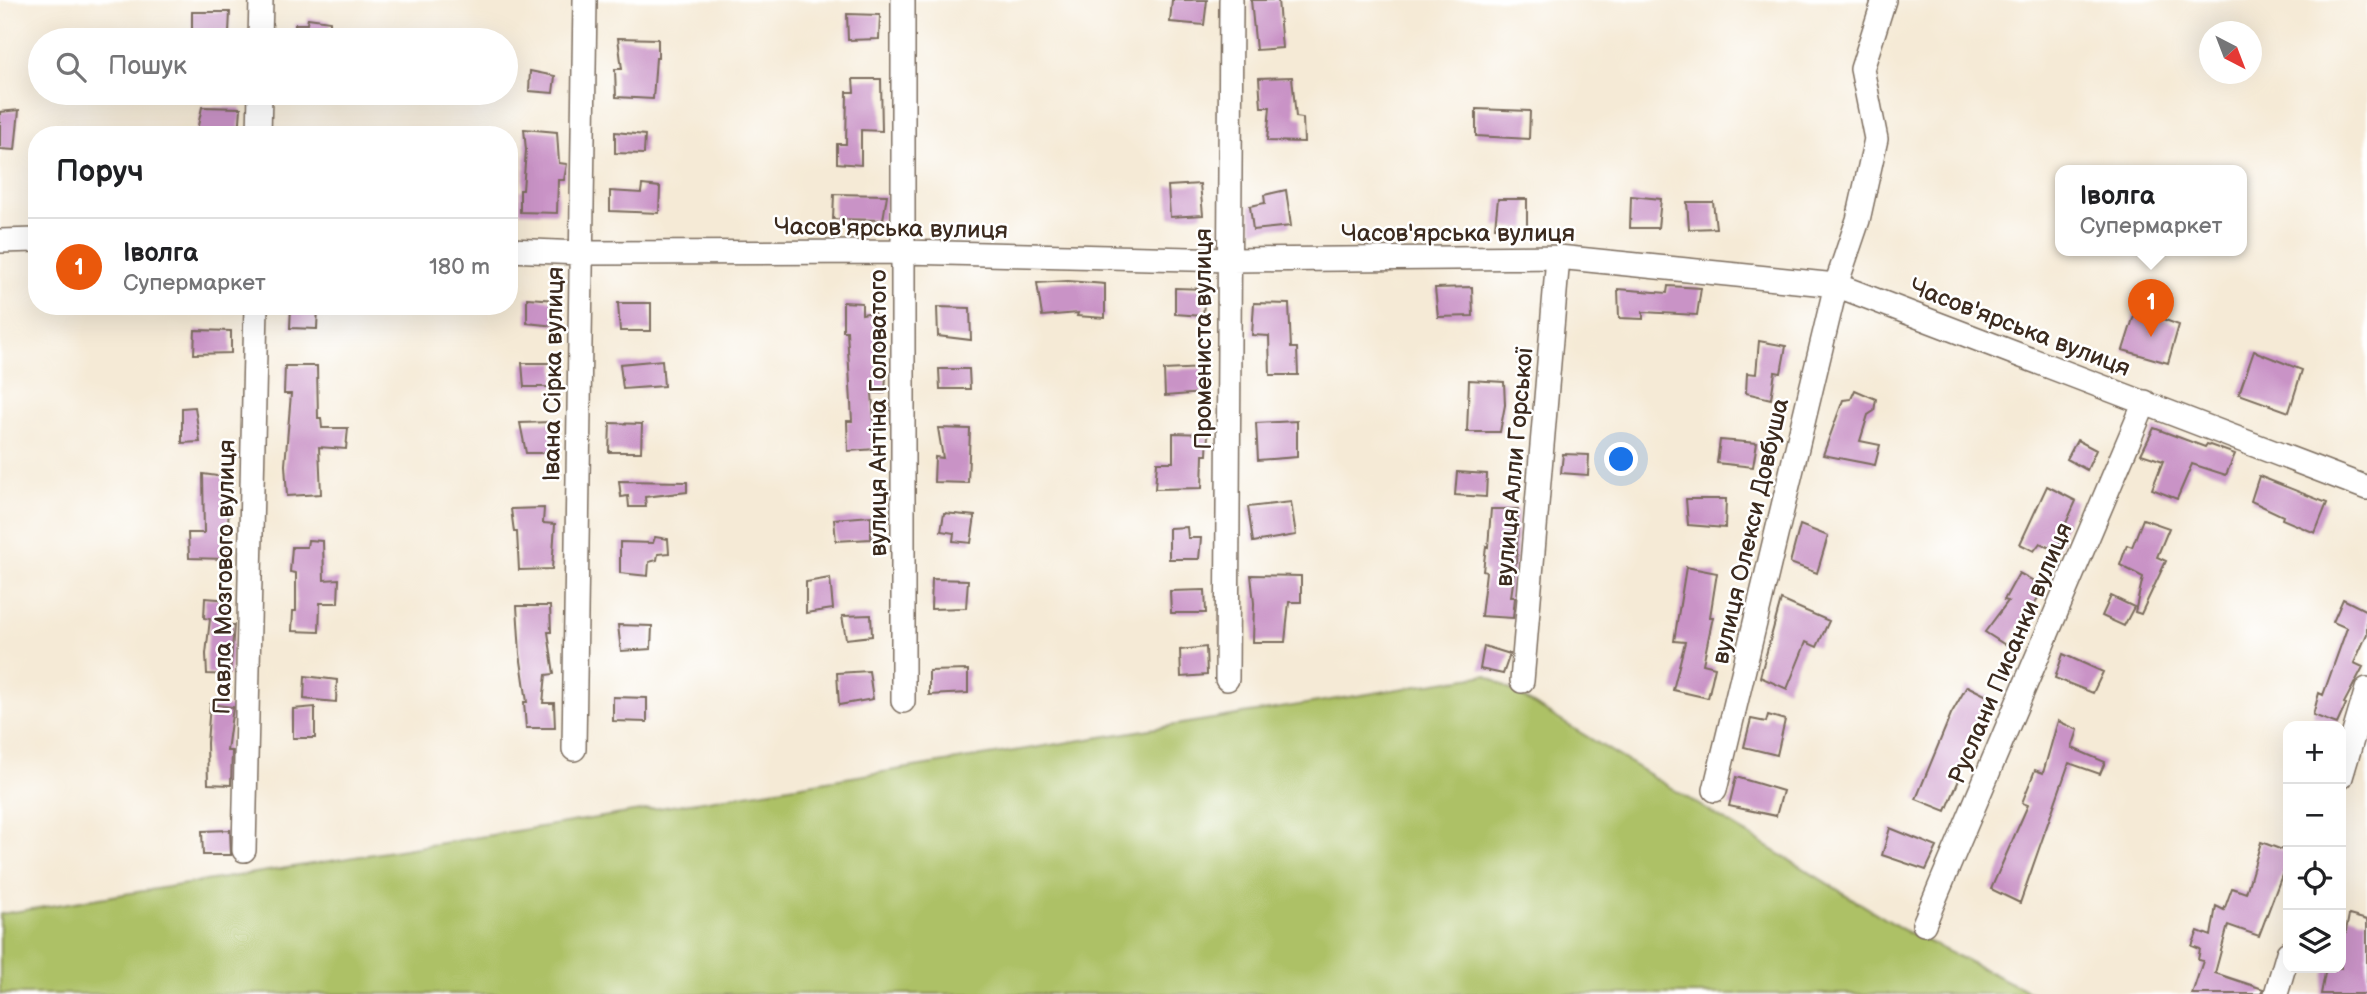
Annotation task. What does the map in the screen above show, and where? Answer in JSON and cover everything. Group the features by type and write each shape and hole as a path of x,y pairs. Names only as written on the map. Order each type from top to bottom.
{"street":[{"path":"260,28 261,0"},
{"name":"Івана Сірка вулиця","path":"574,749 584,0"},
{"name":"вулиця Антіна Головатого","path":"903,0 903,701"},
{"name":"Промениста вулиця","path":"1227,679 1231,0"},
{"name":"вулиця Олекси Довбуша","path":"1715,790 1836,285 1858,220 1876,139 1862,69 1884,0"},
{"path":"259,126 260,105"},
{"path":"0,241 28,240"},
{"name":"Часов'ярська вулиця","path":"518,250 580,253 905,253 1231,260 1558,257 1836,285 2367,488"},
{"name":"вулиця Алли Горської","path":"1522,681 1558,257"},
{"name":"Павла Мозгового вулиця","path":"244,850 257,315"},
{"name":"Руслани Писанки вулиця","path":"1924,924 2145,402"},
{"path":"2346,760 2367,689"},
{"path":"2276,994 2283,970"}],"green space":[{"path":"1486,675 1904,930 2034,994 0,994 0,914"}],"building":[{"path":"1172,0 1207,0 1204,25 1170,22"},
{"path":"1251,0 1278,0 1282,48 1256,50"},
{"path":"192,12 230,12 229,28 192,28"},
{"path":"847,14 880,15 879,39 848,40"},
{"path":"308,18 330,21 330,28 295,28 295,24 307,24"},
{"path":"618,38 658,39 653,99 616,97 615,69 622,69"},
{"path":"530,71 555,76 553,93 529,91"},
{"path":"1292,77 1296,117 1303,118 1304,142 1267,141 1270,107 1261,107 1259,78"},
{"path":"853,79 881,79 882,131 861,130 861,165 837,163 837,144 846,144 847,92 854,92"},
{"path":"202,107 241,108 240,126 198,126"},
{"path":"1476,109 1530,111 1529,139 1476,136"},
{"path":"19,110 15,150 0,149 0,112"},
{"path":"524,129 557,132 559,163 567,164 564,180 558,180 557,213 520,212 520,190 523,190 526,150"},
{"path":"615,132 645,135 644,154 615,153"},
{"path":"1200,184 1203,215 1170,217 1168,186"},
{"path":"642,185 660,187 659,213 610,211 610,191 641,193"},
{"path":"1286,190 1291,226 1253,230 1250,206 1265,203 1264,195"},
{"path":"834,194 887,195 883,220 833,219"},
{"path":"1631,196 1661,199 1658,228 1630,228"},
{"path":"1498,199 1527,199 1527,228 1495,227"},
{"path":"1687,202 1713,202 1716,228 1689,229"},
{"path":"1068,281 1105,284 1105,318 1077,316 1078,313 1042,316 1037,283"},
{"path":"1668,286 1701,288 1697,315 1643,312 1643,319 1619,318 1618,289 1667,293"},
{"path":"1472,287 1473,316 1438,317 1435,288"},
{"path":"1175,288 1205,289 1203,316 1175,314"},
{"path":"527,298 557,300 555,326 527,323"},
{"path":"843,302 862,303 862,314 874,312 878,375 886,375 885,393 872,393 876,449 848,451 847,421 852,421 847,331 843,331"},
{"path":"618,303 651,303 651,331 620,331"},
{"path":"1254,303 1289,304 1291,348 1297,348 1298,375 1270,375 1269,336 1252,335"},
{"path":"937,307 970,308 971,340 938,336"},
{"path":"2136,309 2179,325 2168,363 2123,350"},
{"path":"291,315 318,315 317,329 290,328"},
{"path":"195,330 231,331 231,353 194,354"},
{"path":"1759,341 1786,346 1781,373 1775,372 1771,399 1746,393 1747,373 1756,374"},
{"path":"2254,351 2302,370 2289,412 2239,394"},
{"path":"662,360 664,386 623,389 620,364"},
{"path":"522,363 555,363 555,387 524,387"},
{"path":"285,366 317,366 318,418 321,418 322,428 348,428 346,449 319,447 321,494 287,496 285,465 291,394 284,394"},
{"path":"1204,368 1204,393 1165,396 1164,370"},
{"path":"939,369 969,369 970,389 940,389"},
{"path":"1469,380 1504,382 1505,405 1500,432 1467,432"},
{"path":"1855,390 1876,399 1874,411 1868,415 1860,441 1880,445 1875,465 1823,455 1843,400 1851,399"},
{"path":"195,407 200,442 182,443 182,408"},
{"path":"1297,421 1297,457 1258,460 1256,423"},
{"path":"551,422 554,453 526,453 520,423"},
{"path":"610,423 642,424 641,452 609,452"},
{"path":"938,428 970,429 968,483 934,482 935,457 943,458"},
{"path":"2154,428 2205,447 2207,444 2235,454 2226,475 2192,464 2177,499 2152,489 2163,461 2141,454"},
{"path":"1173,433 1208,434 1207,455 1203,455 1202,488 1155,489 1157,462 1173,462"},
{"path":"1720,440 1757,443 1753,467 1717,463"},
{"path":"2077,440 2096,450 2087,470 2067,459"},
{"path":"1563,454 1589,455 1588,475 1561,473"},
{"path":"1457,472 1487,474 1486,497 1455,495"},
{"path":"203,474 232,478 227,559 189,558 188,533 204,533"},
{"path":"2259,476 2327,503 2315,533 2282,519 2283,516 2251,501"},
{"path":"619,481 687,482 687,492 645,497 646,507 629,507 628,496 621,497"},
{"path":"2047,486 2076,501 2056,551 2040,543 2034,551 2020,544"},
{"path":"1686,499 1726,499 1725,528 1688,525"},
{"path":"1291,502 1296,535 1253,542 1248,507"},
{"path":"544,508 543,523 555,524 552,569 519,570 517,532 514,532 511,509"},
{"path":"1491,509 1518,509 1517,554 1511,597 1515,597 1513,618 1481,616 1486,572 1483,571"},
{"path":"944,513 975,516 971,543 953,541 954,533 941,531"},
{"path":"871,516 871,539 836,541 834,519"},
{"path":"2143,519 2169,528 2157,557 2166,561 2141,614 2135,612 2143,577 2120,565 2127,545 2132,547"},
{"path":"1800,525 1828,536 1817,573 1790,563"},
{"path":"1187,527 1188,538 1201,538 1199,559 1169,559 1169,528"},
{"path":"655,537 668,539 669,553 658,554 657,560 649,562 648,576 620,573 620,542 653,543"},
{"path":"308,540 323,541 324,580 339,579 338,603 320,603 319,632 292,631 293,611 296,611 296,573 290,572 292,547 307,547"},
{"path":"1686,567 1717,573 1710,617 1713,617 1703,664 1715,667 1708,698 1673,690 1685,642 1674,641"},
{"path":"2019,573 2043,586 2031,613 2027,611 2007,646 1985,632 2008,601 2004,600"},
{"path":"1251,575 1301,576 1301,602 1289,602 1285,642 1253,642 1254,603"},
{"path":"830,578 833,609 806,613 806,582"},
{"path":"932,579 968,580 966,608 931,609"},
{"path":"1205,590 1206,613 1171,613 1170,591"},
{"path":"2111,596 2134,607 2124,626 2102,616"},
{"path":"205,598 231,600 229,625 234,625 230,675 207,674 210,619 204,618"},
{"path":"2343,599 2367,611 2367,634 2354,663 2363,667 2344,703 2346,704 2338,721 2329,721 2313,715 2319,693 2323,695 2347,628 2333,622"},
{"path":"1781,600 1829,621 1817,647 1806,642 1787,689 1760,677"},
{"path":"517,606 550,606 551,632 548,632 554,674 546,675 543,703 554,703 555,728 526,728 524,702 527,702"},
{"path":"871,615 872,636 846,639 842,616"},
{"path":"618,625 652,626 651,649 621,651"},
{"path":"1484,646 1510,654 1503,674 1480,669"},
{"path":"1206,647 1207,675 1181,677 1180,650"},
{"path":"2063,654 2103,672 2093,693 2055,678"},
{"path":"968,670 968,693 929,695 929,671"},
{"path":"869,671 873,699 839,705 837,673"},
{"path":"305,676 337,680 336,702 304,699"},
{"path":"1967,686 1991,698 1955,778 1959,780 1946,811 1916,799 1951,714"},
{"path":"613,697 647,698 647,722 613,721"},
{"path":"210,704 233,707 227,751 232,751 231,785 208,784"},
{"path":"315,707 315,738 293,738 293,709"},
{"path":"1768,715 1785,720 1777,755 1744,747 1751,719 1766,722"},
{"path":"2058,721 2078,730 2072,748 2105,762 2100,774 2069,763 2020,903 1991,889 2028,805 2022,803 2035,770 2043,773"},
{"path":"1736,777 1783,791 1776,816 1729,806"},
{"path":"1890,828 1937,847 1926,870 1882,855"},
{"path":"230,830 231,855 203,855 202,831"},
{"path":"2261,842 2283,850 2283,872 2259,936 2228,925 2215,973 2263,989 2262,994 2192,994 2203,961 2198,960 2200,949 2192,946 2198,931 2211,936 2216,906 2224,910 2232,888 2246,893"},
{"path":"2349,915 2367,920 2367,994 2321,994 2325,973 2346,973 2346,931"}],"place":[{"name":"Іволга","path":"2151,337"}]}
